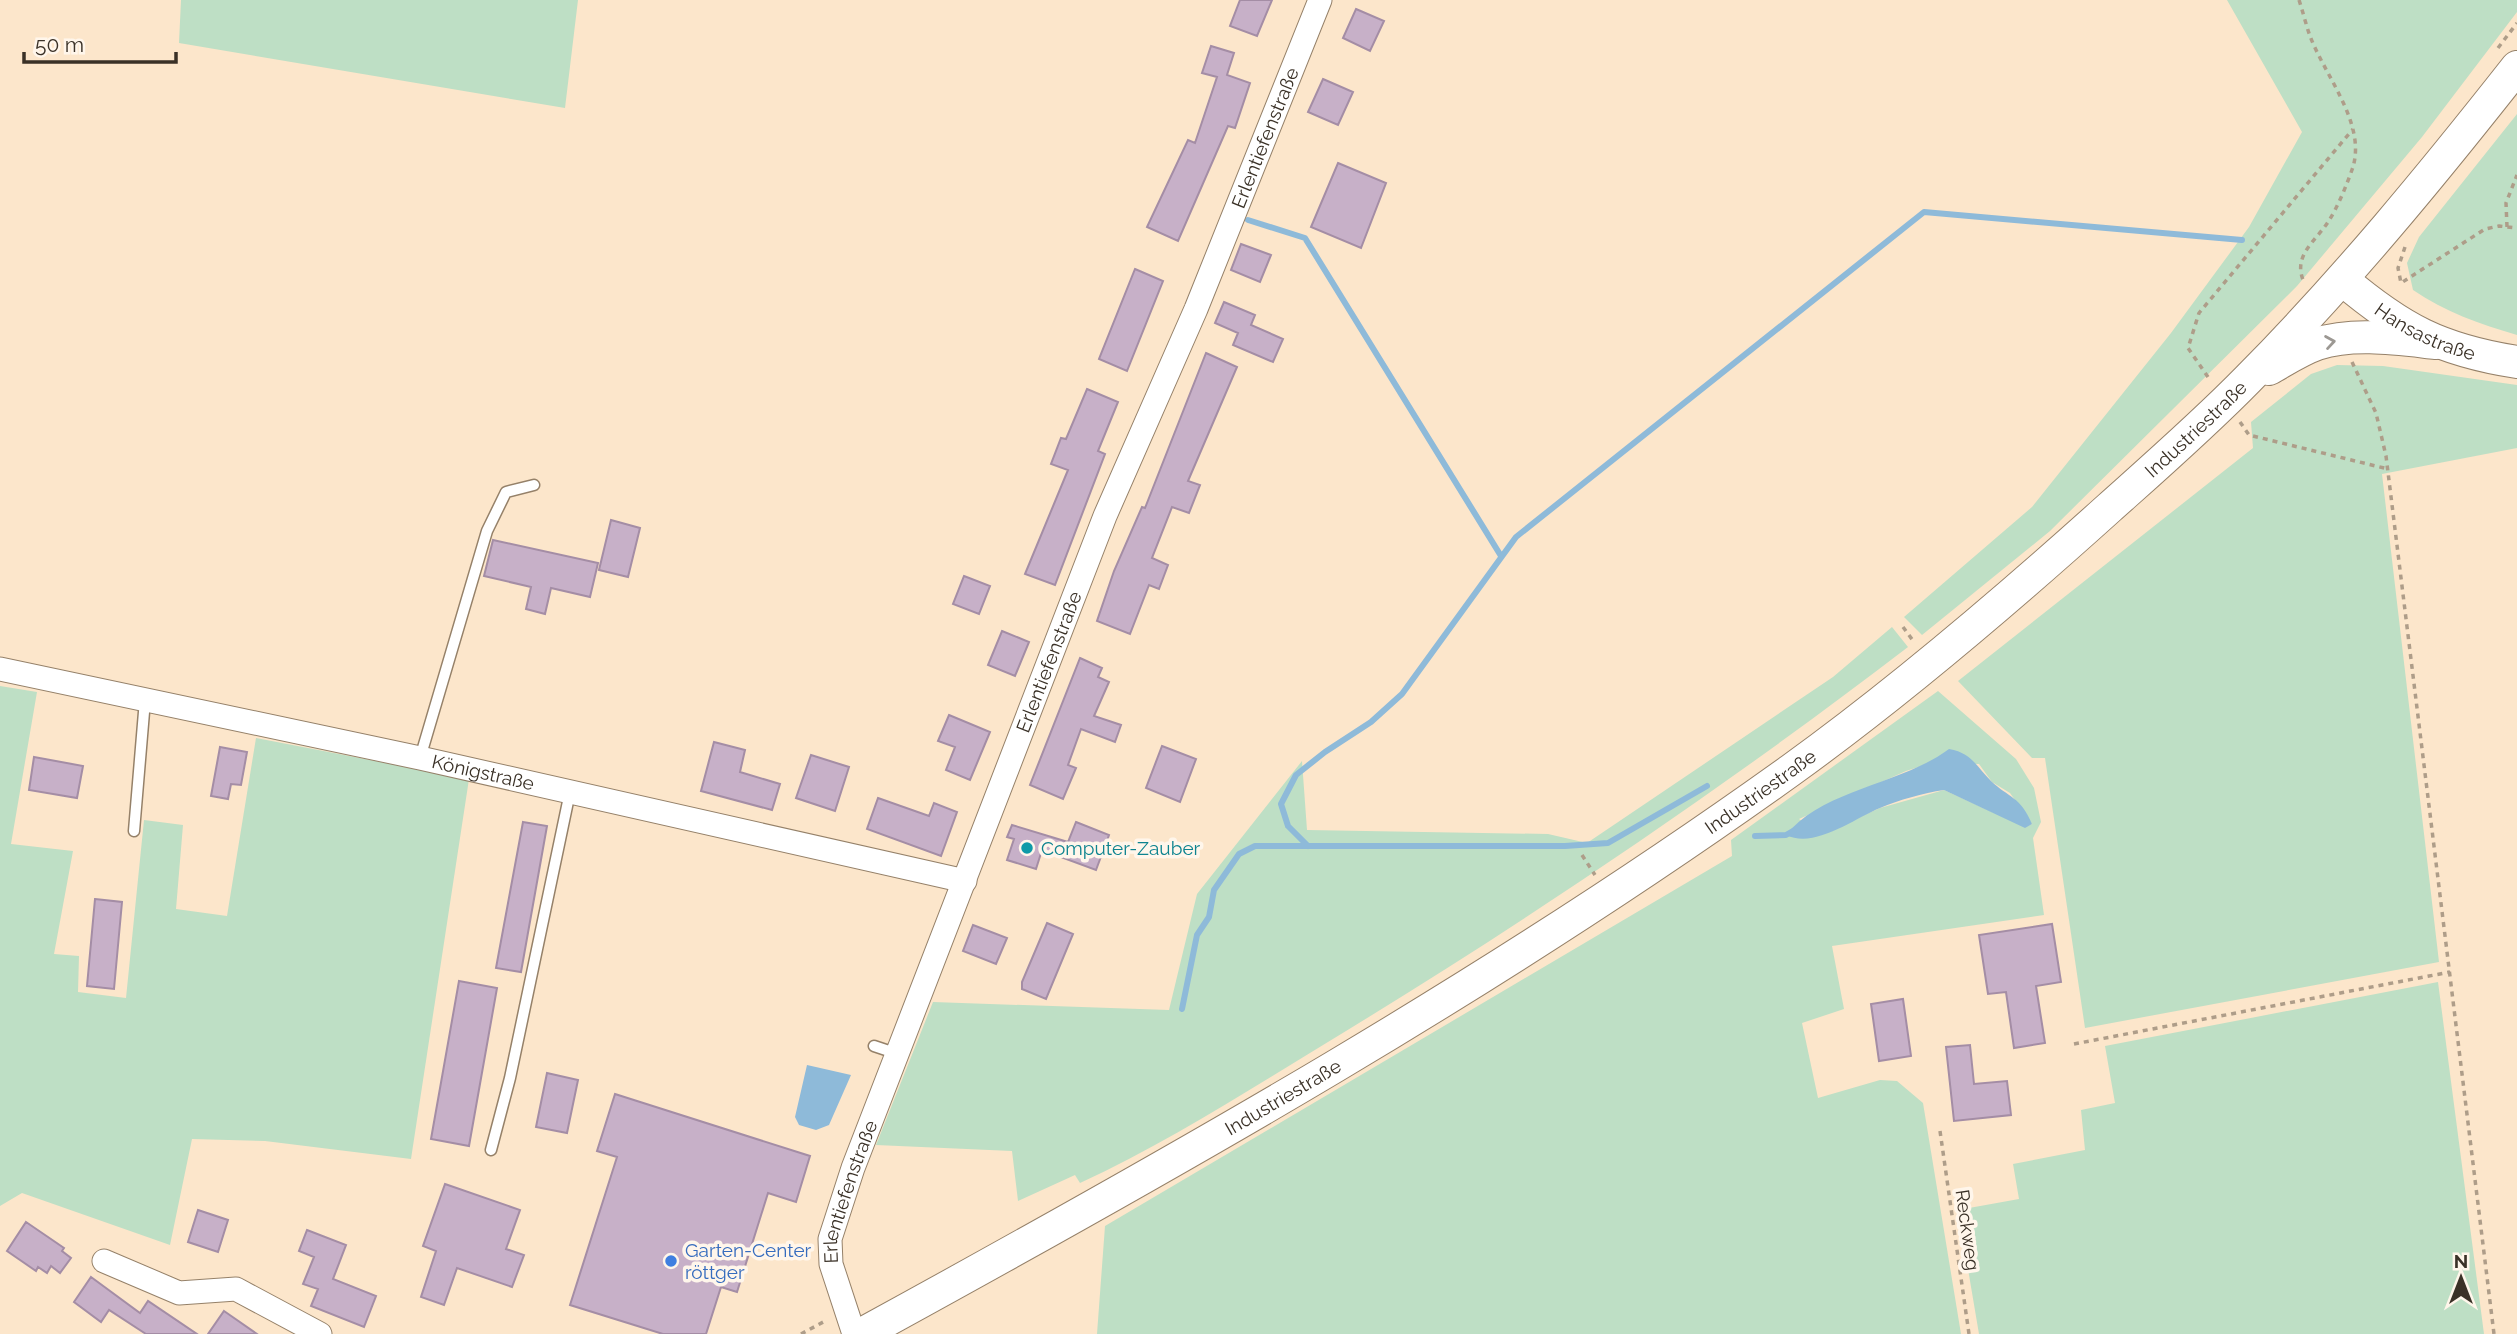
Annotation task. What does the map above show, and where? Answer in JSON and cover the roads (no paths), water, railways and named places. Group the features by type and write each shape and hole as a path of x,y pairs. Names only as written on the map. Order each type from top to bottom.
{"street":[{"name":"Erlentiefenstraße","path":"854,1334 854,1322 831,1264 830,1239 853,1168 1105,516 1196,309 1320,0"},
{"name":"Industriestraße","path":"854,1322 1098,1205 1347,1061 1501,966 1782,776 2006,600 2246,381 2343,280 2517,67"},
{"name":"Hansastraße","path":"2343,280 2393,320 2436,344 2517,362"},
{"path":"2246,381 2319,344 2368,339 2436,344"},
{"name":"Königstraße","path":"0,669 420,758 965,881"},
{"path":"104,1261 179,1293 236,1289 320,1334"}],"lane":[{"path":"420,758 487,531 506,492 534,485"},
{"path":"134,831 145,700"},
{"path":"491,1150 510,1078 570,792"},
{"path":"874,1046 898,1055"}],"water":[{"path":"1949,749 1973,761 1991,781 2023,808 2032,824 2025,828 1944,790 1887,805 1821,836 1797,838 1786,835 1821,807 1909,771"},
{"path":"807,1065 851,1075 829,1125 816,1130 799,1125 795,1117"}],"waterway":[{"path":"1308,846 1288,826 1281,804 1296,775 1371,722 1402,694 1516,537 1924,212 2242,240"},
{"path":"1248,220 1305,238 1501,556"},
{"path":"1182,1009 1197,935 1209,917 1214,890 1239,854 1255,846 1565,846 1608,843 1707,786"},
{"path":"1755,836 1786,835 1793,831"}],"place":[{"name":"Computer-Zauber","path":"1027,848"},
{"name":"Garten-Center röttger","path":"671,1261"}]}
